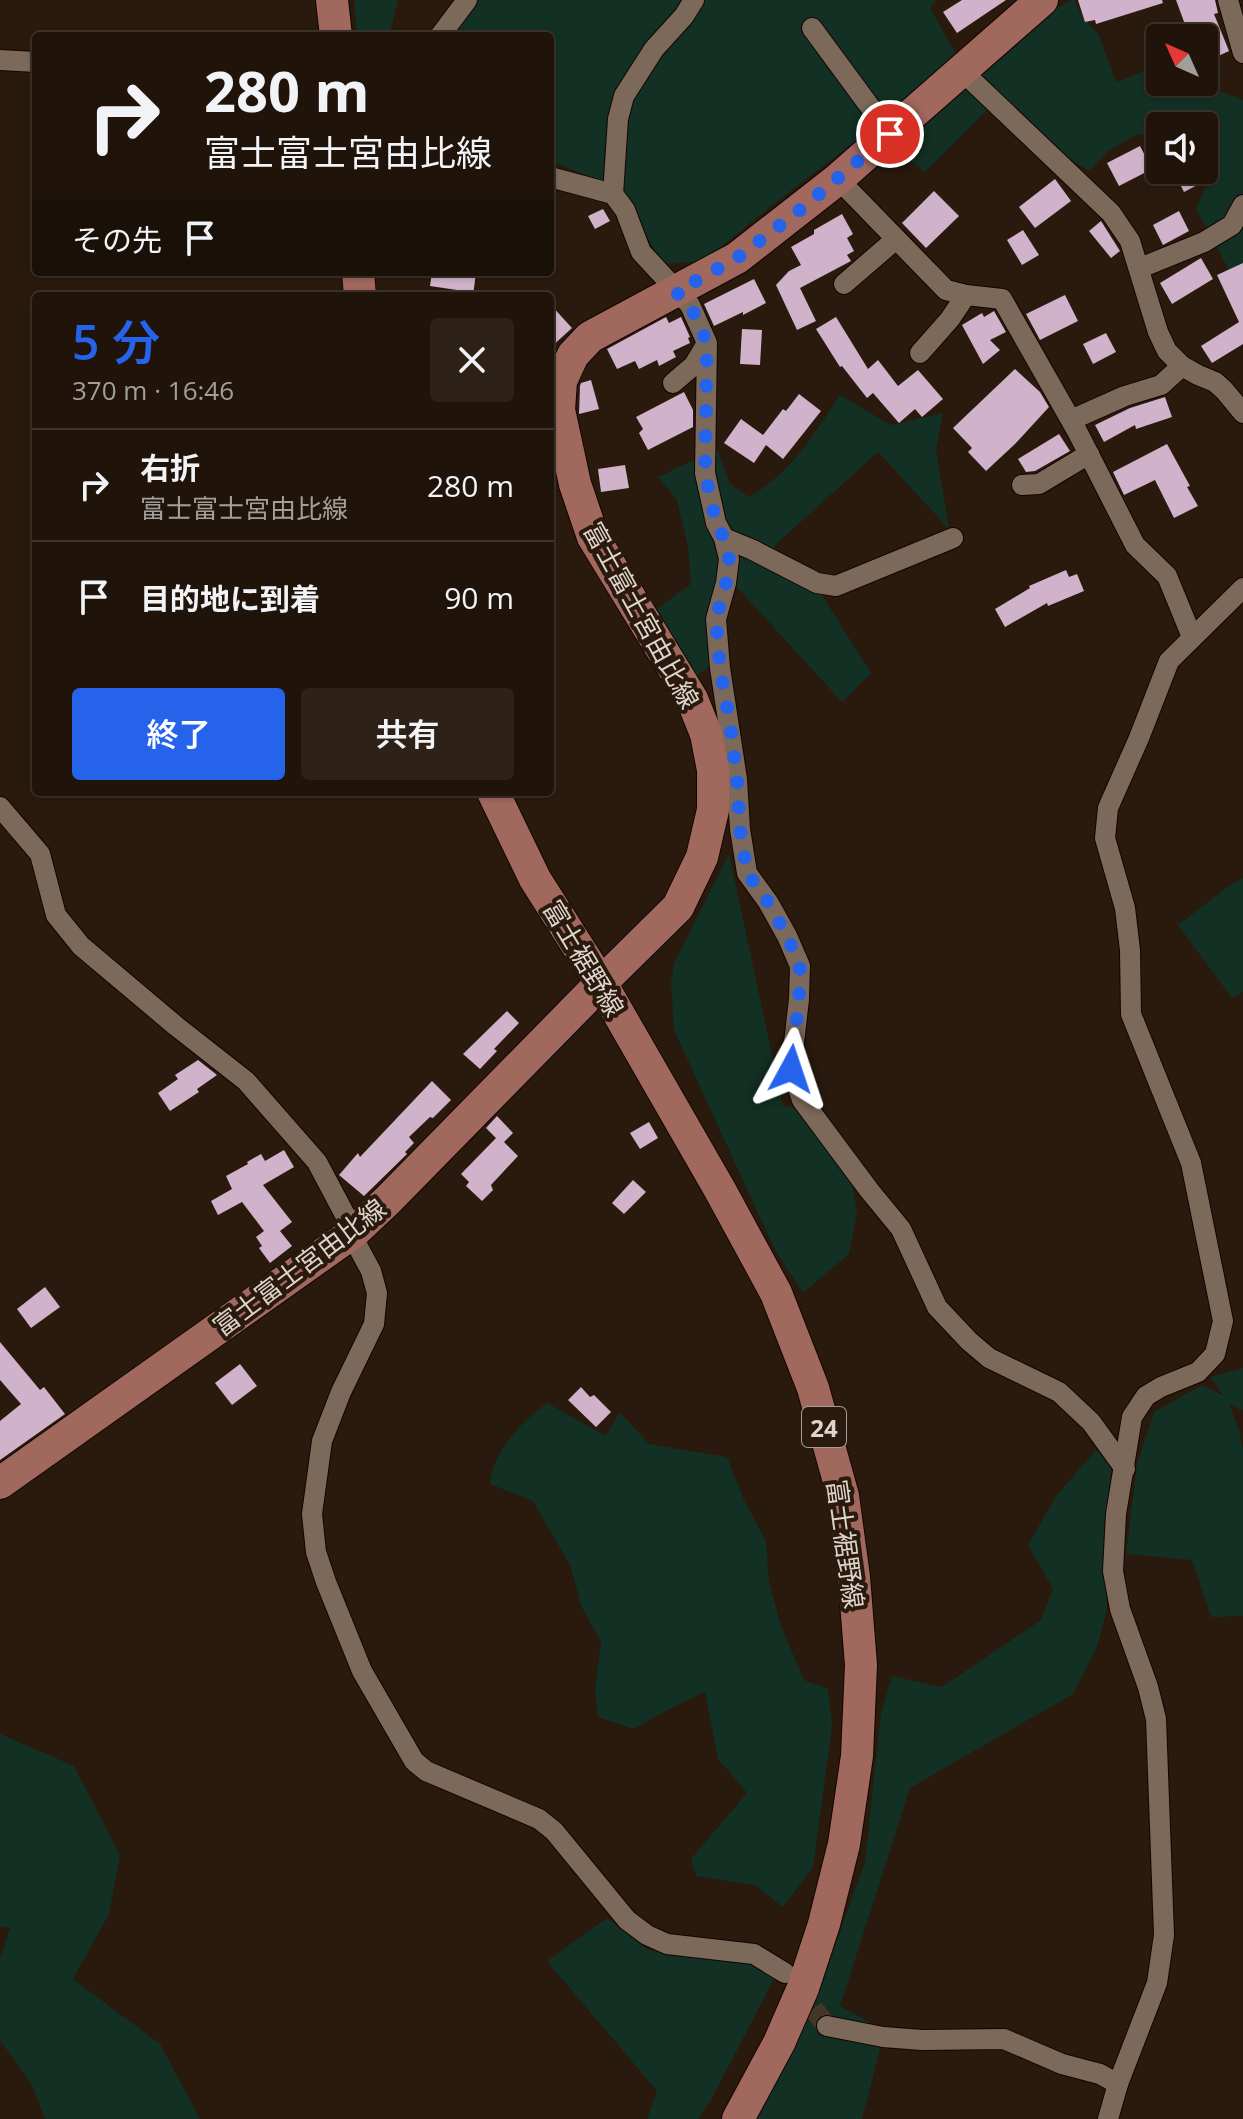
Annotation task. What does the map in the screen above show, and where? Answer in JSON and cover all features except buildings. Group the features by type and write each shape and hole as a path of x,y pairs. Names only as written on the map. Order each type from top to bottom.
{"main road":[{"path":"332,0 336,32"},
{"name":"富士富士宮由比線","path":"0,1483 352,1233 678,907 702,857 713,810 713,770 706,734 692,699 593,537 575,484 559,410 561,381 573,355 590,337 737,258 838,179 1042,0"},
{"name":"富士裾野線","path":"495,796 535,879 601,983 776,1293 813,1388 843,1496 854,1577 860,1680 857,1756 844,1844 824,1924 803,1988 779,2043 738,2119"}],"street":[{"path":"443,32 467,0"},
{"path":"613,194 618,119 624,96 654,49 694,0"},
{"path":"1228,0 1243,53"},
{"path":"812,28 890,134"},
{"path":"0,60 32,62"},
{"path":"962,71 1111,213 1130,241 1158,332 1167,351 1182,366 1215,382 1243,413"},
{"path":"554,178 613,194 625,210 641,252 690,305 707,343 705,473 716,523 724,538 729,559 716,619 720,668 737,779 740,829 747,873 768,902 800,966 791,1069 802,1100 901,1229 937,1307 989,1358 1059,1392 1091,1422 1125,1469"},
{"path":"838,179 946,290 1002,299 1071,420 1135,545 1167,576 1192,637"},
{"path":"1140,268 1223,231 1232,225 1243,205"},
{"path":"844,284 896,239"},
{"path":"920,353 966,295"},
{"path":"673,383 694,365 707,343"},
{"path":"1071,420 1125,396 1161,385 1182,366"},
{"path":"1022,485 1039,484 1089,454"},
{"path":"724,538 817,583 836,586 953,538"},
{"path":"1108,2119 1118,2084 1157,1983 1164,1935 1156,1719 1120,1609 1113,1571 1116,1514 1132,1417 1146,1396 1198,1372 1215,1354 1223,1321 1191,1163 1131,1014 1130,950 1125,908 1105,838 1108,808 1169,661 1243,588"},
{"path":"0,807 40,854 56,915 81,946 246,1081 317,1162 371,1271 377,1293 374,1324 341,1392 322,1441 312,1514 316,1552 362,1671 414,1761 426,1771 539,1819 554,1831 623,1915 647,1935 667,1944 754,1954 785,1973"},
{"path":"827,2026 883,2037 922,2040 1004,2039 1062,2064 1100,2074 1118,2084"}],"green space":[{"path":"354,0 398,0 390,32 357,32"},
{"path":"477,0 936,0 930,8 956,54 882,123 889,98 878,124 704,261 662,264 621,189 554,163 554,32 456,32"},
{"path":"1074,0 1082,16 1099,35 1116,82 1146,70 1146,96 1218,96 1218,90 1243,100 1243,272 1230,272 1196,209 1207,184 1218,184 1218,112 1146,112 1146,136 1138,134 1109,150 1089,171 1057,150 982,75 1013,44 1058,8"},
{"path":"964,81 990,107 925,172 889,145"},
{"path":"840,395 891,425 943,413 936,449 949,529 878,452 774,546 823,597 871,673 842,702 734,584 723,621 726,654 695,677 651,613 691,584 688,547 677,500 658,477 717,449 730,484 749,497 790,464"},
{"path":"729,854 783,1106 823,1113 852,1183 857,1213 849,1254 803,1293 776,1252 674,1030 671,983 674,963"},
{"path":"1243,878 1243,992 1232,998 1178,925"},
{"path":"1243,1368 1243,1410 1229,1404 1243,1448 1243,1616 1211,1617 1192,1560 1126,1554 1137,1464 1154,1412 1202,1385 1224,1396 1211,1377"},
{"path":"547,1403 606,1436 620,1412 649,1444 727,1457 744,1500 766,1541 769,1582 781,1626 804,1680 828,1689 832,1726 813,1868 783,1907 754,1885 696,1876 691,1859 747,1793 718,1759 705,1692 634,1729 598,1717 595,1688 601,1642 581,1606 571,1567 533,1501 490,1484 502,1449"},
{"path":"1096,1450 1112,1461 1107,1512 1107,1608 1097,1647 1073,1694 910,1788 840,2006 871,2023 854,2030 883,2037 862,2119 757,2119 813,2008 865,1862 881,1713 892,1676 942,1687 1041,1620 1053,1589 1028,1545 1056,1496"},
{"path":"0,1734 74,1766 120,1855 109,1914 73,1979 160,2044 200,2119 45,2119 32,2085 0,2040 0,1959 10,1928 0,1926"},
{"path":"607,1918 648,1950 754,1965 775,1977 698,2119 647,2119 657,2091 547,1961"}],"tunnel":[{"path":"795,1985 827,2026"}],"route":[{"path":"791,1069 800,966 768,902 747,873 716,619 729,559 724,538 716,523 705,473 707,343 690,305 676,292 737,258 890,134"}]}
